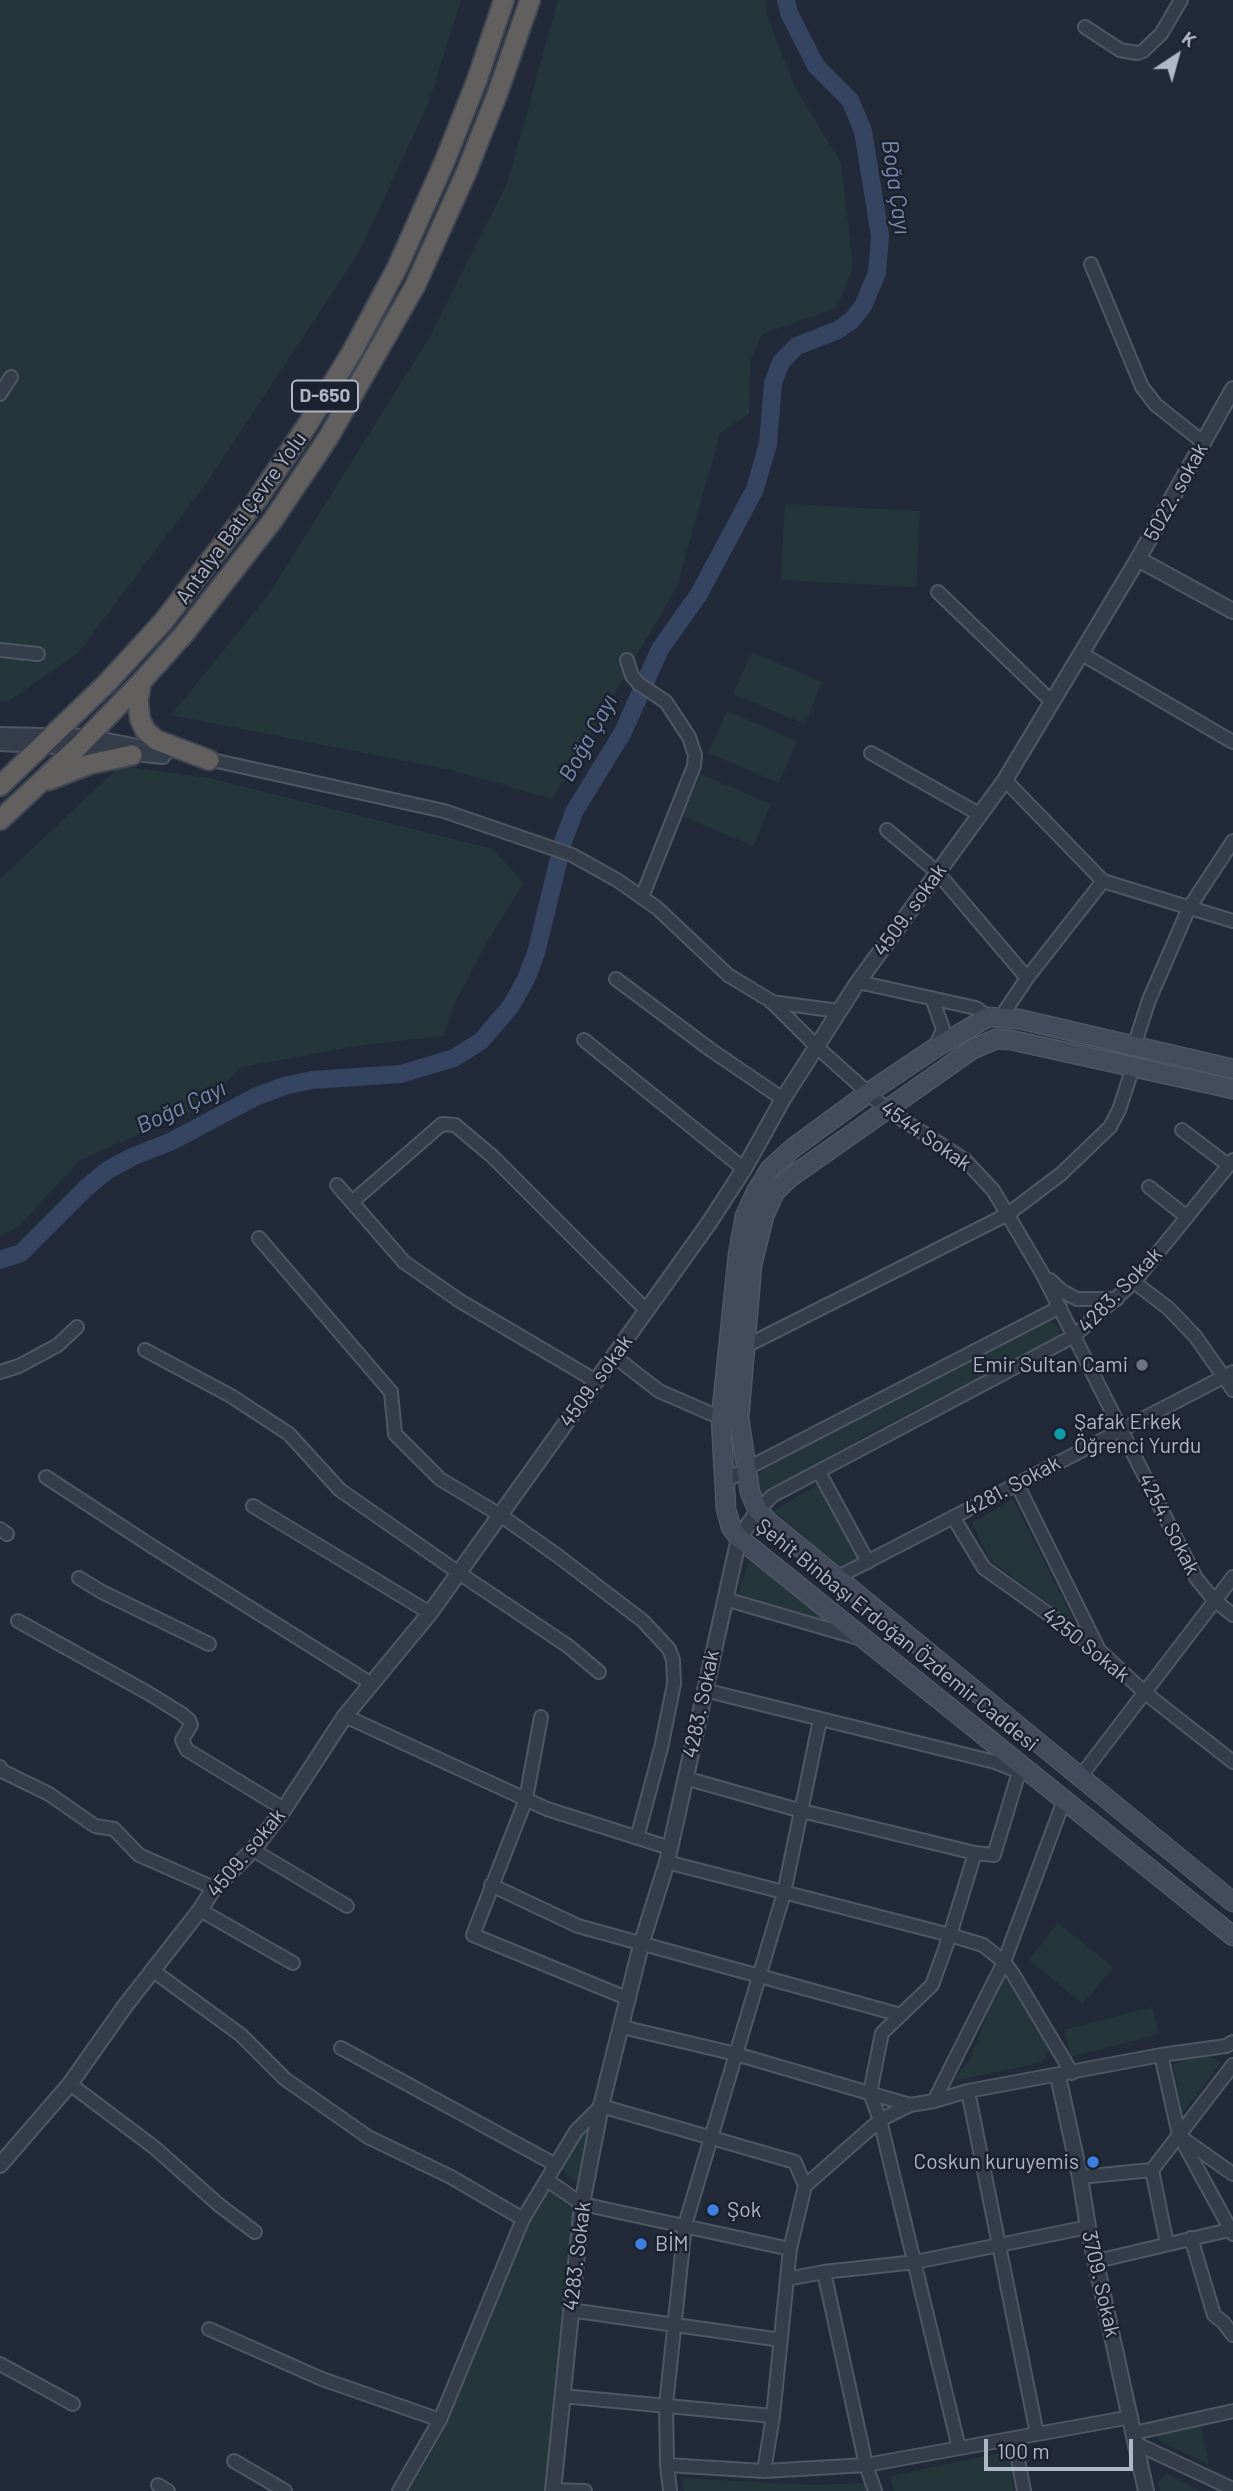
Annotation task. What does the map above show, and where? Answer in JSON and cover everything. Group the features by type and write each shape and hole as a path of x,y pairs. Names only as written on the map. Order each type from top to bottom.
{"highway":[{"name":"Antalya Batı Çevre Yolu","path":"0,786 48,741 163,622 256,501 308,424 352,352 397,268 444,163 504,0"},
{"name":"Antalya Batı Çevre Yolu","path":"0,820 82,742 184,634 273,520 328,438 415,286 466,173 530,0"},
{"path":"141,682 138,701 145,730 156,740 209,760"},
{"path":"39,784 90,764 132,755"},
{"path":"0,764 3,767 0,786"}],"main road":[{"path":"994,1017 1233,1069"},
{"name":"Şehit Binbaşı Erdoğan Özdemir Caddesi","path":"994,1017 935,1048 793,1148 770,1169 756,1192 745,1216 738,1255 721,1418 726,1509 731,1527 739,1538 1233,1936"},
{"name":"Şehit Binbaşı Erdoğan Özdemir Caddesi","path":"1233,1089 1011,1040 996,1039 973,1049 788,1179 775,1192 764,1216 752,1265 738,1418 750,1492 758,1511 836,1578 1233,1902"}],"street":[{"path":"1085,27 1120,50 1143,51 1161,34 1181,0"},
{"path":"1091,264 1142,387 1156,405 1204,443"},
{"path":"0,394 11,377"},
{"name":"5022. sokak","path":"1138,559 1233,388"},
{"path":"1138,559 1233,611"},
{"name":"4509. sokak","path":"0,2165 70,2084 214,1888 253,1850 284,1809 345,1716 430,1613 615,1357 744,1169 783,1099 858,982 1005,780 1138,559"},
{"path":"938,592 1052,702"},
{"path":"0,650 38,654"},
{"path":"1082,654 1233,742"},
{"path":"626,660 632,676 639,684 666,702 689,737 695,761 642,897"},
{"path":"0,734 48,741"},
{"path":"82,742 132,755 209,760"},
{"path":"0,744 82,742 209,760 444,811 572,855 617,880 657,908 728,975 771,1002 839,1011"},
{"path":"871,753 979,814"},
{"path":"1005,780 1103,881 1233,921"},
{"path":"887,830 937,872 1027,978"},
{"path":"1134,1046 1149,1000 1189,908 1233,841"},
{"path":"858,982 976,1008 994,1017 1103,881"},
{"path":"616,979 711,1050 783,1099"},
{"path":"932,998 943,1029 935,1048"},
{"name":"4544 Sokak","path":"771,1002 886,1109 965,1160 993,1190 1042,1273"},
{"path":"584,1040 744,1169"},
{"path":"746,1346 1009,1214 1060,1174 1110,1126 1119,1110 1133,1067"},
{"path":"352,1202 442,1124 455,1125 483,1148 647,1311"},
{"path":"1182,1130 1231,1162"},
{"name":"4283. Sokak","path":"553,2491 582,2204 601,2106 641,1945 668,1855 739,1538 772,1496 1074,1336 1134,1282 1231,1162"},
{"path":"337,1185 404,1262 460,1301 596,1381"},
{"path":"1149,1187 1187,1217"},
{"path":"259,1238 391,1392 395,1434 440,1479 500,1515 628,1609 655,1632 669,1649 674,1660 674,1684 661,1748 637,1838"},
{"path":"1042,1273 1062,1291 1077,1299 1117,1299"},
{"name":"4254. Sokak","path":"1042,1273 1196,1578 1214,1600 1233,1615"},
{"path":"1134,1282 1168,1308 1195,1336 1229,1374 1233,1390"},
{"path":"724,1482 1060,1307"},
{"path":"0,1372 19,1367 58,1345 77,1327"},
{"path":"145,1350 231,1396 289,1434 340,1490 568,1646 600,1672"},
{"path":"615,1357 659,1391 721,1418"},
{"name":"4281. Sokak","path":"836,1578 1229,1374"},
{"path":"819,1472 868,1562"},
{"path":"46,1477 370,1683"},
{"path":"1017,1484 1099,1650"},
{"path":"253,1506 430,1613"},
{"name":"4250 Sokak","path":"953,1517 984,1568 1099,1650 1143,1692 1233,1762"},
{"path":"1080,1777 1233,1577"},
{"path":"79,1578 209,1644"},
{"path":"725,1599 867,1640"},
{"path":"19,1621 181,1714 191,1725 182,1740 187,1750 284,1809"},
{"path":"704,1690 995,1762 1041,1781"},
{"path":"345,1716 547,1809 637,1838 668,1855 784,1893 983,1945 1004,1962 1065,2074"},
{"path":"541,1717 526,1798 473,1935 629,1999"},
{"path":"670,2491 666,2405 685,2225 784,1893 821,1720"},
{"path":"0,1767 2,1771 50,1794 95,1826 114,1829 139,1855 214,1888"},
{"path":"685,1778 802,1811 975,1853 994,1855 1019,1772"},
{"path":"934,2101 1004,1962 1064,1800"},
{"path":"253,1850 348,1906"},
{"path":"959,2448 880,2120 870,2093 882,2033 932,1985 975,1853"},
{"path":"491,1885 578,1926 901,2015"},
{"path":"200,1910 293,1962"},
{"path":"152,1970 241,2035 285,2079 368,2137 451,2177 523,2219"},
{"path":"622,2027 736,2054 910,2105"},
{"path":"764,2471 773,2416 790,2249 805,2186 880,2120 910,2105 968,2091 1229,2044 1233,2065 1152,2170 1080,2177"},
{"path":"341,2048 556,2165"},
{"path":"1097,2261 1191,2238 1231,2232 1179,2135 1161,2055"},
{"name":"3709. Sokak","path":"1065,2074 1088,2227 1146,2491"},
{"path":"70,2084 155,2148 219,2205 255,2232"},
{"path":"968,2091 1037,2434"},
{"path":"399,2491 440,2420 523,2219 576,2131 601,2106 795,2162 805,2186"},
{"path":"1179,2135 1233,2174"},
{"path":"1152,2170 1167,2244"},
{"path":"547,2180 582,2204 790,2249"},
{"path":"787,2279 915,2262 1088,2227"},
{"path":"1191,2238 1214,2315 1233,2335"},
{"path":"824,2272 866,2465 875,2491"},
{"path":"570,2309 780,2340"},
{"path":"209,2329 322,2379 440,2420"},
{"path":"0,2364 74,2404"},
{"path":"562,2396 773,2416"},
{"path":"1135,2439 1233,2411"},
{"path":"667,2465 764,2471 866,2465 1131,2417"},
{"path":"1014,2439 1024,2491"},
{"path":"1135,2439 1233,2489"},
{"path":"234,2461 285,2491"},
{"path":"553,2491 585,2491"}],"shaded area":[{"path":"0,0 461,0 429,102 359,252 210,478 78,653 9,701 0,702"},
{"path":"558,0 767,0 766,13 795,87 841,163 853,267 837,308 762,334 750,362 749,414 720,433 677,587 552,799 455,771 171,715 267,597 429,338 508,181"},
{"path":"785,504 920,511 916,587 781,580"},
{"path":"752,652 822,682 805,724 733,694"},
{"path":"727,711 797,741 779,783 708,753"},
{"path":"120,766 209,778 493,849 524,883 489,938 454,1005 443,1036 363,1045 242,1067 199,1108 80,1160 20,1225 0,1237 0,879"},
{"path":"701,774 771,804 753,846 682,816"},
{"path":"1050,1321 1057,1325 1061,1336 879,1428 762,1494 758,1475 768,1464"},
{"path":"819,1483 858,1556 857,1561 846,1569 840,1567 774,1511"},
{"path":"1013,1499 1074,1622 990,1560 972,1523"},
{"path":"749,1560 828,1621 738,1594"},
{"path":"1058,1923 1113,1967 1083,2004 1029,1960"},
{"path":"1006,1975 1049,2050 1045,2059 1040,2063 953,2081 970,2059 1001,1978"},
{"path":"1152,2007 1159,2034 1071,2057 1064,2030"},
{"path":"1207,2055 1221,2062 1183,2114 1173,2064"},
{"path":"592,2120 578,2179 573,2180 566,2176 562,2167"},
{"path":"550,2191 574,2208 545,2491 409,2491 445,2429 527,2228"},
{"path":"1201,2426 1209,2465 1158,2440 1158,2436 1163,2433"},
{"path":"1009,2451 1014,2491 894,2491 890,2476"},
{"path":"1167,2474 1201,2491 1160,2491 1158,2481"},
{"path":"682,2478 812,2485 865,2483 867,2491 684,2491"}],"waterway":[{"name":"Boğa Çayı","path":"0,1260 21,1253 87,1187 108,1170 132,1157 172,1141 255,1097 284,1086 312,1080 401,1074 454,1058 481,1041 511,1006 536,953 563,842 574,812 623,732 660,649 699,594 755,489 768,444 773,383 781,362 797,346 838,330 852,320 863,306 877,273 880,236 863,131 850,100 816,66 789,13 786,0"}],"place":[{"name":"Emir Sultan Cami","path":"1142,1365"},
{"name":"Şafak Erkek Öğrenci Yurdu","path":"1060,1434"},
{"name":"Coskun kuruyemis","path":"1093,2162"},
{"name":"Şok","path":"713,2210"},
{"name":"BİM","path":"641,2244"}]}
